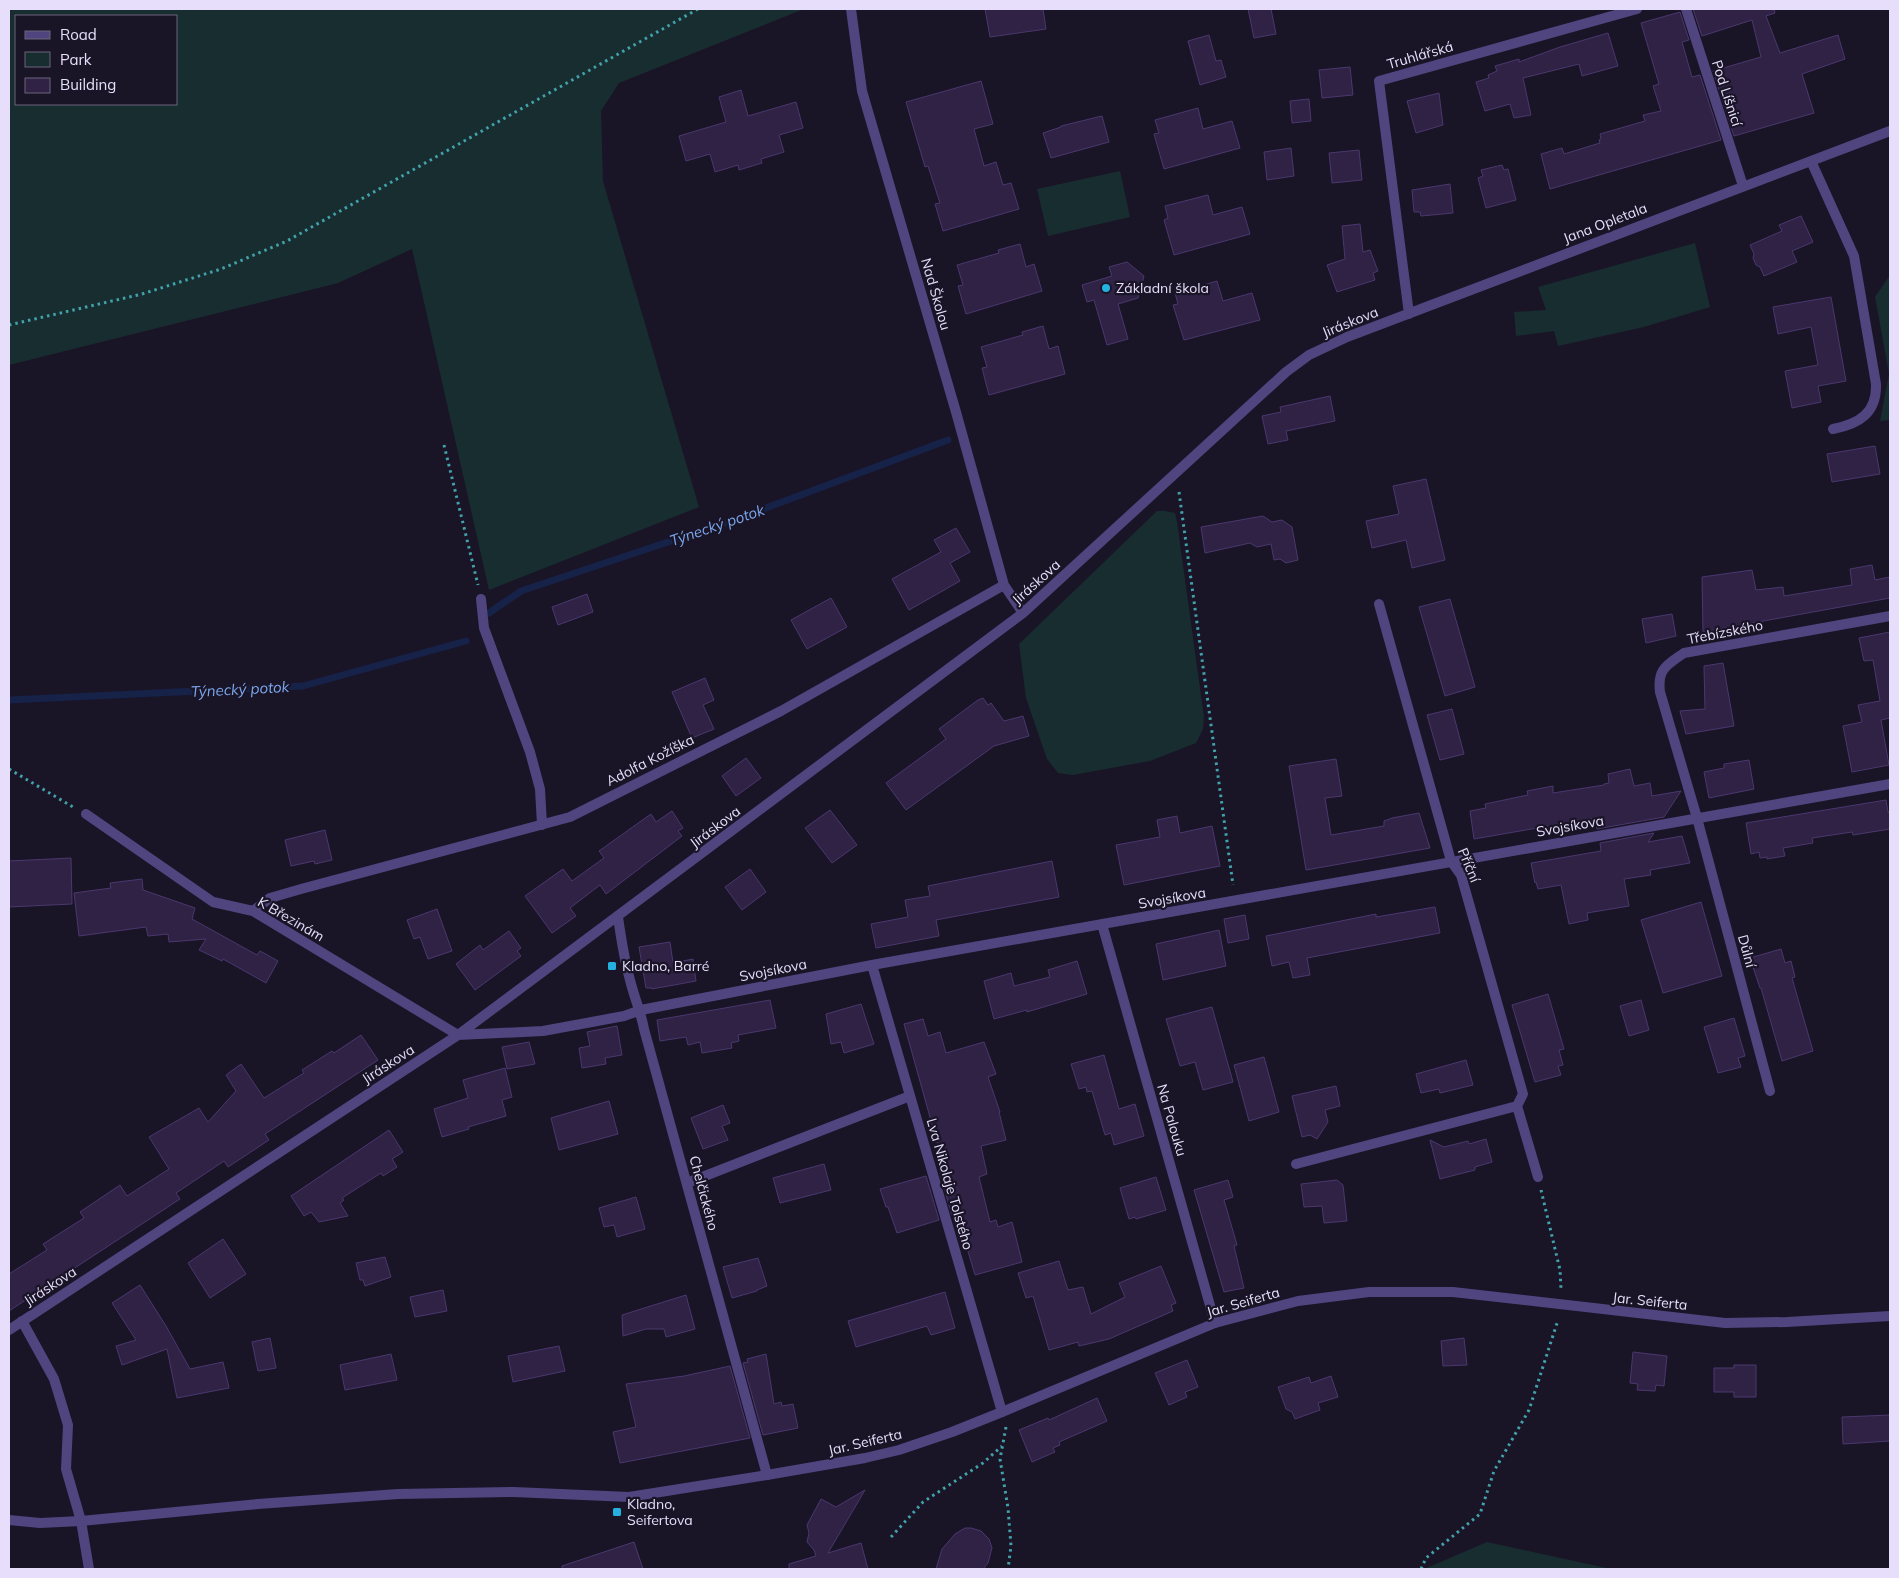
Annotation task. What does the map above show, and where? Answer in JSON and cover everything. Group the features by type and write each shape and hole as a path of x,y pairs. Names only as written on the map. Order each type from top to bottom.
{"street":[{"name":"Nad Školou","path":"851,9 862,91 956,412 1004,585"},
{"name":"Truhlářská","path":"1409,314 1379,80 1637,9"},
{"name":"Pod Líšnicí","path":"1686,9 1743,186"},
{"name":"Jana Opletala","path":"1409,314 1890,131"},
{"path":"1811,161 1854,256 1876,384 1875,399 1868,413 1852,425 1833,429"},
{"name":"Jiráskova","path":"9,1330 458,1035 1023,614 1286,372 1310,355 1347,337 1409,314"},
{"path":"1004,585 1023,614"},
{"name":"Adolfa Kožíška","path":"253,911 270,898 570,817 780,711 1004,585"},
{"path":"481,599 484,628 530,752 540,789 542,825"},
{"name":"Příční","path":"1379,604 1451,862 1461,875 1523,1094 1517,1106 1538,1177"},
{"name":"Třebízského","path":"1697,818 1660,692 1658,680 1664,668 1684,653 1890,616"},
{"name":"Svojsíkova","path":"458,1035 543,1031 872,965 1890,784"},
{"name":"K Březinám","path":"86,814 213,902 253,911 458,1035"},
{"name":"Důlní","path":"1697,818 1770,1091"},
{"name":"Chelčického","path":"618,917 628,974 641,1010 644,1029 767,1475"},
{"name":"Na Palouku","path":"1102,924 1215,1323"},
{"name":"Lva Nikolaje Tolstého","path":"872,965 1005,1410"},
{"path":"686,1183 910,1096"},
{"path":"1296,1164 1517,1106"},
{"name":"Jar. Seiferta","path":"9,1520 40,1523 81,1521 258,1504 398,1494 514,1492 629,1497 767,1475 865,1458 899,1450 952,1432 1215,1323 1298,1300 1369,1292 1453,1292 1725,1323 1787,1322 1890,1316"},
{"path":"22,1321 54,1379 68,1425 66,1469 81,1521 89,1569"}],"path":[{"path":"9,325 142,294 220,269 286,241 698,9"},
{"path":"444,445 481,599"},
{"path":"1176,474 1235,900"},
{"path":"9,769 86,814"},
{"path":"1421,1569 1426,1558 1480,1514 1494,1471 1529,1410 1563,1305 1560,1270 1538,1177"},
{"path":"1005,1410 1000,1459 1008,1508 1011,1546 1008,1569"},
{"path":"891,1537 923,1502 983,1463 1002,1445"}],"green space":[{"path":"9,9 804,9 619,83 601,111 603,181 699,507 489,590 412,249 338,283 9,365"},
{"path":"1120,171 1130,217 1048,236 1037,189"},
{"path":"1695,243 1710,307 1644,327 1558,346 1554,331 1516,336 1514,312 1546,310 1538,287"},
{"path":"1890,275 1890,420 1880,421 1889,374 1875,297"},
{"path":"1157,511 1175,513 1177,522 1204,717 1203,729 1196,743 1150,761 1073,775 1058,773 1047,759 1026,698 1019,644"},
{"path":"1487,1542 1611,1569 1424,1569"}],"building":[{"path":"985,9 1043,9 1046,29 990,37"},
{"path":"1248,9 1271,9 1276,34 1254,38"},
{"path":"1693,9 1774,9 1775,13 1766,16 1780,53 1838,35 1845,59 1802,74 1814,113 1734,136 1713,71 1761,57 1752,20 1702,36"},
{"path":"1680,12 1689,40 1682,42 1692,77 1700,75 1721,140 1550,189 1541,154 1562,148 1564,154 1600,143 1600,134 1645,121 1643,115 1661,111 1653,86 1659,84 1641,23"},
{"path":"1608,33 1618,66 1582,76 1579,64 1523,78 1531,115 1514,118 1510,104 1485,111 1476,82 1489,78 1488,75 1497,71 1495,66 1519,59 1519,62 1560,47"},
{"path":"1209,35 1216,61 1221,60 1226,77 1200,85 1188,41"},
{"path":"1350,67 1353,95 1322,98 1319,70"},
{"path":"981,81 993,124 974,129 984,166 996,162 1003,185 1011,183 1019,209 943,231 935,204 940,203 928,166 925,167 906,102"},
{"path":"741,90 748,116 796,102 803,128 779,135 784,152 761,159 762,163 739,170 738,165 715,172 710,154 686,161 679,136 726,122 719,97"},
{"path":"1439,93 1443,125 1416,133 1407,101"},
{"path":"1309,99 1311,121 1292,123 1290,101"},
{"path":"1198,108 1203,129 1232,121 1240,148 1164,169 1154,134 1159,133 1155,120"},
{"path":"1102,116 1109,142 1051,158 1043,133 1061,126"},
{"path":"1291,148 1294,176 1267,180 1264,152"},
{"path":"1359,150 1362,180 1332,183 1329,153"},
{"path":"1502,165 1504,170 1508,169 1516,200 1486,208 1478,178 1483,176 1481,170"},
{"path":"1450,184 1453,213 1421,216 1420,212 1414,212 1412,190"},
{"path":"1208,195 1213,215 1242,207 1250,234 1174,255 1164,220 1168,218 1165,206"},
{"path":"1801,216 1813,242 1792,251 1797,262 1764,276 1760,267 1756,265 1750,245 1782,231 1779,225"},
{"path":"1360,224 1363,252 1370,250 1378,271 1373,273 1375,280 1337,292 1327,265 1345,259 1342,226"},
{"path":"1020,244 1026,267 1034,264 1042,291 966,314 958,286 963,285 957,265 999,253 998,250"},
{"path":"1127,262 1144,276 1138,298 1118,304 1128,339 1107,345 1094,300 1087,302 1082,285 1112,276 1109,267"},
{"path":"1217,281 1223,301 1252,293 1260,320 1184,340 1173,305 1178,304 1175,293"},
{"path":"1831,297 1846,381 1818,386 1821,402 1792,408 1785,371 1818,365 1811,327 1778,334 1773,307"},
{"path":"1043,326 1049,349 1058,346 1065,374 989,395 982,368 987,367 981,347 1023,335 1022,332"},
{"path":"1330,396 1335,421 1286,431 1288,440 1268,444 1262,416 1281,412 1280,407"},
{"path":"1875,446 1880,474 1832,482 1827,454"},
{"path":"1426,479 1445,560 1412,568 1406,540 1372,548 1366,521 1399,514 1393,486"},
{"path":"1263,516 1272,522 1282,520 1292,527 1298,560 1286,563 1280,559 1274,560 1271,544 1257,547 1250,543 1205,553 1201,527"},
{"path":"956,528 970,552 950,563 960,581 909,610 892,579 941,552 934,540"},
{"path":"1872,565 1875,580 1890,577 1890,598 1703,632 1702,577 1752,570 1756,590 1783,587 1784,596 1852,585 1850,569"},
{"path":"587,594 593,612 558,625 552,607"},
{"path":"831,598 847,627 807,649 791,620"},
{"path":"1450,599 1475,687 1445,696 1419,607"},
{"path":"1672,614 1676,636 1646,643 1642,619"},
{"path":"1890,632 1890,718 1881,720 1889,765 1852,772 1843,726 1862,722 1858,705 1880,701 1873,660 1864,661 1859,638"},
{"path":"1723,663 1734,726 1686,734 1680,711 1705,709 1704,666"},
{"path":"705,678 714,700 703,705 714,729 692,738 672,692"},
{"path":"983,698 988,705 991,703 1004,721 1023,716 1029,736 994,746 906,810 886,783 946,739 939,729"},
{"path":"1452,709 1464,754 1440,760 1427,715"},
{"path":"746,758 761,778 736,796 722,776"},
{"path":"1336,759 1342,796 1325,798 1331,835 1384,826 1384,821 1392,818 1419,813 1430,848 1306,870 1289,766"},
{"path":"1749,760 1754,789 1709,798 1704,772 1724,768 1724,764"},
{"path":"1630,769 1634,786 1650,783 1652,796 1681,791 1664,817 1597,829 1595,818 1474,839 1470,811 1486,808 1485,804 1528,795 1527,791 1553,786 1553,793 1604,785 1609,783 1608,774"},
{"path":"1886,800 1888,812 1890,812 1890,829 1853,835 1852,832 1812,838 1813,843 1783,848 1785,856 1767,859 1767,857 1760,858 1759,852 1751,854 1746,823"},
{"path":"830,810 857,845 832,863 805,828"},
{"path":"672,811 683,828 678,831 682,836 606,894 600,885 570,908 576,916 552,933 525,896 563,869 572,881 604,858 599,851 651,814 656,822"},
{"path":"1177,816 1180,833 1212,826 1220,866 1124,885 1116,845 1160,837 1157,820"},
{"path":"325,830 332,860 315,864 314,861 291,866 285,840"},
{"path":"1654,833 1648,842 1682,836 1690,863 1650,870 1651,875 1624,879 1629,906 1587,913 1588,920 1569,924 1561,885 1538,889 1535,883 1531,863 1601,851 1600,843"},
{"path":"71,858 72,904 9,907 9,861"},
{"path":"1052,861 1059,897 936,920 939,936 876,948 871,924 908,917 905,900 930,896 928,886"},
{"path":"750,869 766,892 742,910 725,887"},
{"path":"142,879 143,890 195,908 192,919 257,955 260,951 278,961 266,983 223,959 222,961 199,950 206,939 169,942 168,934 148,936 146,927 79,936 74,893 111,888 110,883"},
{"path":"1701,902 1722,976 1663,993 1641,920"},
{"path":"1435,907 1440,933 1307,958 1310,975 1293,978 1289,962 1272,966 1266,936 1376,914 1376,917"},
{"path":"437,909 452,951 428,959 420,937 414,939 407,920"},
{"path":"1245,915 1249,939 1228,943 1224,919"},
{"path":"1219,930 1226,966 1163,980 1156,944"},
{"path":"509,931 521,948 517,951 521,956 475,990 456,964 480,945 483,950"},
{"path":"670,942 673,963 693,959 696,981 652,989 646,988 639,947"},
{"path":"1781,949 1785,963 1791,961 1795,977 1792,978 1813,1051 1782,1061 1761,988 1750,958"},
{"path":"1077,961 1087,994 1027,1012 1027,1010 994,1019 984,981 1011,973 1014,986 1050,977 1048,970"},
{"path":"1548,994 1564,1049 1559,1050 1563,1065 1558,1066 1561,1075 1535,1082 1512,1005"},
{"path":"770,1000 776,1028 738,1035 739,1041 731,1043 732,1048 702,1053 700,1042 688,1045 686,1037 660,1041 657,1020"},
{"path":"1641,1000 1649,1030 1629,1036 1620,1006"},
{"path":"861,1004 874,1044 844,1053 841,1042 831,1044 826,1014"},
{"path":"1212,1007 1233,1082 1203,1090 1195,1062 1180,1066 1166,1019"},
{"path":"1734,1018 1745,1056 1738,1058 1741,1067 1718,1073 1704,1027"},
{"path":"923,1019 928,1036 940,1032 946,1053 984,1042 996,1074 988,1077 1000,1112 1006,1140 981,1146 987,1174 979,1177 990,1222 996,1220 998,1227 1012,1222 1022,1262 975,1275 957,1214 952,1216 940,1173 945,1171 904,1024"},
{"path":"617,1026 622,1055 605,1058 606,1064 582,1068 579,1048 590,1046 587,1032"},
{"path":"361,1035 378,1060 265,1134 269,1140 228,1167 224,1161 176,1193 180,1199 9,1311 9,1274 47,1250 43,1244 84,1218 80,1212 120,1185 127,1196 169,1169 149,1137 199,1108 208,1122 236,1091 226,1075 241,1064 264,1098 304,1073 302,1070 332,1051 334,1053"},
{"path":"529,1042 535,1064 507,1069 502,1047"},
{"path":"1104,1055 1119,1109 1135,1104 1144,1136 1114,1145 1111,1133 1105,1135 1092,1091 1087,1092 1086,1087 1079,1089 1071,1064"},
{"path":"1264,1057 1279,1112 1249,1121 1234,1065"},
{"path":"1466,1060 1473,1085 1440,1093 1439,1089 1421,1093 1416,1074"},
{"path":"505,1068 512,1097 502,1100 506,1116 442,1137 434,1109 468,1098 463,1080"},
{"path":"1336,1086 1340,1106 1325,1110 1328,1122 1317,1139 1310,1135 1302,1137 1292,1096"},
{"path":"609,1101 618,1134 559,1150 551,1118"},
{"path":"723,1105 730,1123 722,1126 728,1140 703,1149 691,1118"},
{"path":"389,1130 403,1152 392,1159 397,1167 383,1176 381,1173 342,1198 344,1200 340,1203 348,1216 319,1222 311,1212 304,1216 291,1196"},
{"path":"1486,1139 1492,1162 1475,1167 1475,1170 1440,1179 1430,1140 1444,1147 1468,1141 1469,1144"},
{"path":"824,1164 831,1190 780,1203 773,1178"},
{"path":"926,1176 939,1220 897,1233 880,1189"},
{"path":"1156,1177 1166,1210 1136,1219 1135,1217 1129,1219 1120,1188"},
{"path":"1228,1180 1233,1197 1224,1200 1237,1245 1234,1246 1244,1288 1224,1292 1194,1190"},
{"path":"1337,1180 1343,1185 1347,1221 1324,1223 1322,1206 1304,1207 1301,1184"},
{"path":"636,1197 645,1229 617,1237 614,1225 604,1227 599,1208"},
{"path":"223,1239 246,1274 210,1298 188,1263"},
{"path":"385,1257 391,1277 365,1286 363,1280 360,1280 356,1263"},
{"path":"758,1258 767,1286 732,1298 723,1267"},
{"path":"1059,1261 1068,1290 1083,1287 1091,1314 1125,1297 1119,1283 1161,1266 1176,1303 1171,1305 1173,1311 1109,1339 1079,1346 1078,1342 1049,1350 1033,1296 1026,1298 1018,1273"},
{"path":"140,1285 190,1369 223,1362 229,1388 177,1398 167,1349 122,1365 116,1346 136,1340 112,1303"},
{"path":"443,1290 447,1311 415,1317 410,1297"},
{"path":"945,1292 955,1328 931,1335 927,1326 856,1347 848,1321"},
{"path":"686,1295 695,1329 666,1337 664,1329 646,1329 623,1336 622,1315"},
{"path":"270,1338 276,1368 258,1371 252,1342"},
{"path":"1464,1338 1467,1365 1443,1366 1441,1341"},
{"path":"559,1346 565,1371 513,1382 508,1356"},
{"path":"1633,1352 1667,1356 1664,1386 1656,1385 1655,1391 1637,1390 1638,1384 1630,1383"},
{"path":"391,1354 397,1380 345,1390 340,1365"},
{"path":"766,1354 774,1404 781,1402 782,1406 793,1404 798,1428 763,1435 743,1363 748,1362 747,1359"},
{"path":"1187,1360 1198,1387 1185,1392 1187,1397 1169,1405 1155,1373"},
{"path":"1734,1365 1756,1365 1756,1397 1734,1397 1734,1392 1714,1392 1714,1368 1734,1368"},
{"path":"730,1366 750,1438 620,1463 613,1432 636,1427 626,1384 684,1376"},
{"path":"1331,1376 1338,1397 1318,1403 1320,1410 1295,1419 1292,1412 1286,1409 1278,1387 1309,1377 1311,1383"},
{"path":"1097,1398 1107,1421 1059,1442 1060,1445 1053,1448 1055,1452 1032,1462 1019,1430 1048,1418 1049,1420"},
{"path":"1890,1415 1890,1441 1843,1444 1842,1417"},
{"path":"865,1490 828,1553 861,1543 868,1569 789,1569 789,1564 816,1556 814,1550 807,1542 809,1533 807,1525 821,1499 836,1507"},
{"path":"965,1528 981,1531 989,1539 992,1548 988,1563 983,1569 936,1569 942,1549 955,1534"},
{"path":"634,1542 643,1569 562,1569 562,1566"}],"waterway":[{"name":"Týnecký potok","path":"489,613 521,591 731,521 948,440"},
{"name":"Týnecký potok","path":"9,700 303,686 466,641"}],"place":[{"name":"Základní škola","path":"1106,288"},
{"name":"Kladno, Barré","path":"612,966"},
{"name":"Kladno, Seifertova","path":"617,1512"}]}
